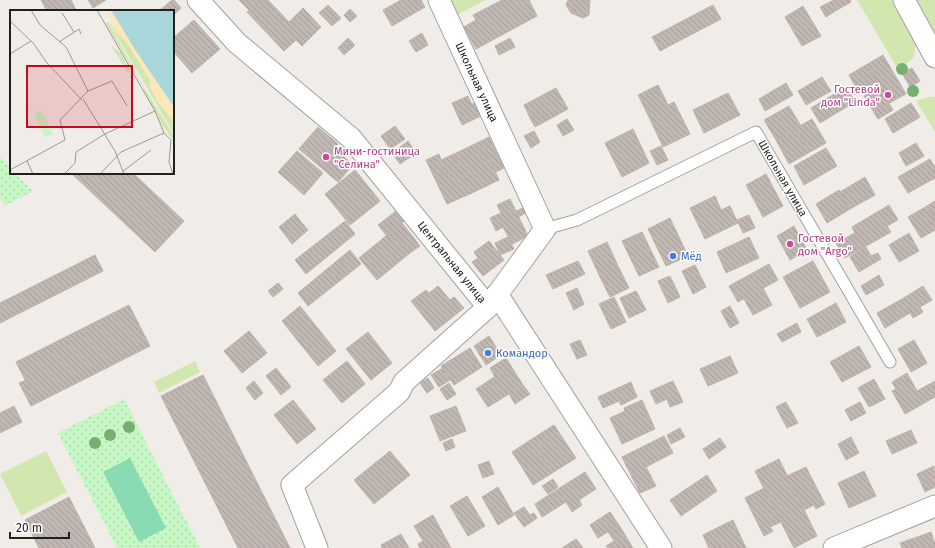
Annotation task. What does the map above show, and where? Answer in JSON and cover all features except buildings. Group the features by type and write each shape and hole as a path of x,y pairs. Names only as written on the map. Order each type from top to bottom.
{"street":[{"name":"Центральная улица","path":"198,0 237,43 351,138 493,301 661,548"},
{"name":"Школьная улица","path":"439,0 545,229"},
{"path":"904,0 935,57"},
{"path":"493,301 545,229"},
{"name":"Центральная улица","path":"317,548 292,485 399,392 404,382 493,301"},
{"path":"834,548 935,506"}],"lane":[{"name":"Школьная улица","path":"545,229 577,220 756,132 890,362"}],"green space":[{"path":"452,0 486,0 457,15 450,2"},
{"path":"857,0 894,0 916,45 914,56 911,60 898,69"},
{"path":"910,0 935,0 935,44"},
{"path":"929,97 935,97 935,132 916,101"},
{"path":"0,157 10,168 10,174 16,174 33,191 5,206 0,197"},
{"path":"195,361 200,372 159,393 154,382"},
{"path":"124,399 200,548 117,548 58,433"},
{"path":"46,451 67,492 21,516 0,474"},
{"path":"130,458 166,528 139,542 103,472"}],"place":[{"name":"Гостевой дом \"Linda\"","path":"888,95"},
{"name":"Мини-гостиница \"Селина\"","path":"326,157"},
{"name":"Гостевой дом \"Argo\"","path":"790,244"},
{"name":"Мёд","path":"673,256"},
{"name":"Командор","path":"488,353"}]}
